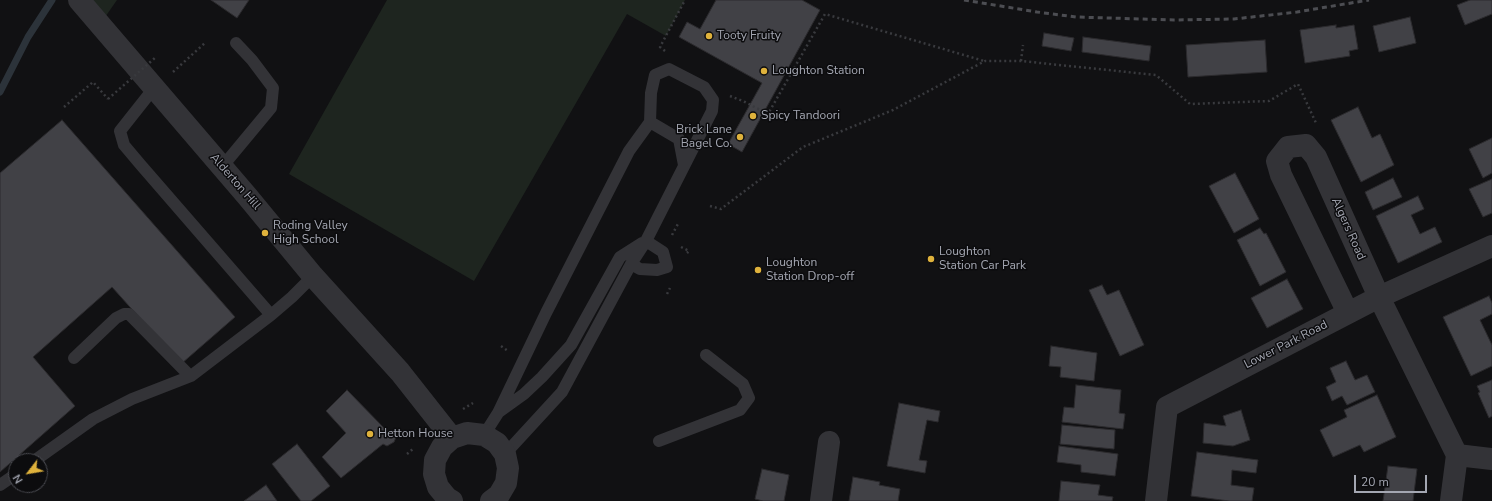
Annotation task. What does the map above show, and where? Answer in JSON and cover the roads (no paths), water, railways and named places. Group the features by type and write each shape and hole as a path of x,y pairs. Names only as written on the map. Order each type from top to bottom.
{"street":[{"name":"Alderton Hill","path":"79,0 313,276 400,372 452,438"},
{"name":"Algers Road","path":"1348,313 1281,175 1278,161 1288,147 1306,145 1316,157 1379,297 1457,455"},
{"name":"Lower Park Road","path":"1156,501 1167,407 1379,297 1492,246"},
{"path":"448,500 438,487 434,474 435,460 442,448 452,438 467,433 484,435 497,443 505,454 508,468 506,483 499,495 491,501"},
{"path":"820,501 829,442"},
{"path":"1451,501 1457,455 1492,459"}],"lane":[{"path":"222,167 271,108 273,88 252,60 236,43"},
{"path":"484,435 498,413 546,312 629,151 650,122 651,93 655,75 669,69 704,87 712,100 712,111 646,241 631,264 562,392 505,454"},
{"path":"154,88 120,131 124,145 180,211 265,306 271,315"},
{"path":"650,122 679,139 684,165"},
{"path":"498,413 524,394 538,381 571,345 620,257 646,241"},
{"path":"631,264 640,269 657,270 667,267 663,252 646,241"},
{"path":"45,453 93,419 132,399 190,376 271,315 313,276"},
{"path":"74,358 116,318 124,314 129,314 190,376"},
{"path":"659,441 740,410 749,398 743,384 706,355"}],"waterway":[{"path":"0,92 28,37 52,0"}],"railway":[{"path":"964,0 1076,17 1174,20 1234,19 1297,12 1369,0"}],"place":[{"name":"Tooty Fruity","path":"709,36"},
{"name":"Loughton Station","path":"764,71"},
{"name":"Spicy Tandoori","path":"753,116"},
{"name":"Brick Lane Bagel Co.","path":"740,137"},
{"name":"Roding Valley High School","path":"265,233"},
{"name":"Loughton Station Car Park","path":"931,259"},
{"name":"Loughton Station Drop-off","path":"758,270"},
{"name":"Hetton House","path":"370,434"}]}
